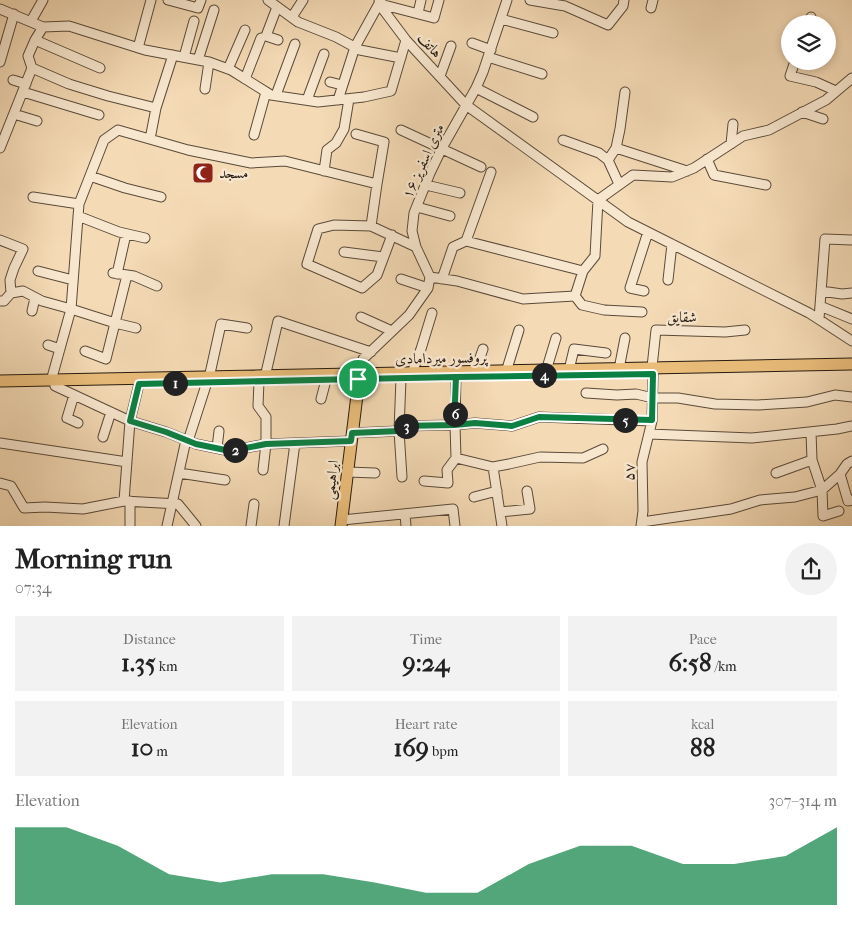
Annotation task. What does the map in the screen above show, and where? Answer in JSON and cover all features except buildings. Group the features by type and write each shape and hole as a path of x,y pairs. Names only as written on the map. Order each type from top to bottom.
{"main road":[{"name":"پروفسور میردامادی","path":"407,376 456,377 852,364"},
{"name":"پروفسور میردامادی","path":"0,381 53,383 139,382 619,369 653,371 852,372"},
{"name":"پروفسور میردامادی","path":"262,379 326,380 358,377"},
{"name":"ابراهیمی","path":"341,523 358,377"},
{"name":"پروفسور میردامادی","path":"0,387 53,383"}],"street":[{"path":"0,5 2,0"},
{"path":"31,21 43,0"},
{"path":"138,48 151,0"},
{"path":"168,0 198,8 201,0"},
{"path":"268,0 298,22 336,36 360,50 401,58"},
{"path":"292,17 303,0"},
{"path":"406,10 410,0"},
{"path":"418,14 421,0"},
{"path":"338,100 355,47 380,1 434,18 439,0"},
{"name":"۱۶ متری اسفریز","path":"430,277 416,247 412,231 414,213 442,148 483,72 507,0"},
{"path":"530,0 565,6 608,25 623,6 624,0"},
{"name":"هاتف","path":"380,1 406,40 466,105 628,222 809,313 852,341"},
{"path":"277,6 266,36 278,40"},
{"path":"0,8 44,26 69,26 138,48 209,62 245,78 271,95 318,102 364,97 391,91 406,40"},
{"path":"198,60 214,10"},
{"path":"0,62 14,14"},
{"path":"501,19 553,33"},
{"path":"184,57 194,21"},
{"path":"0,148 4,129 14,114 32,68 28,56 44,26"},
{"path":"228,69 246,30"},
{"path":"245,78 261,38"},
{"path":"35,40 100,68"},
{"path":"472,43 490,53 542,74"},
{"path":"276,95 295,44"},
{"path":"440,76 451,46"},
{"path":"307,100 324,54"},
{"path":"150,139 156,108 173,55"},
{"path":"205,89 209,62"},
{"path":"32,68 69,84 156,108"},
{"path":"792,70 790,76 816,82 836,91"},
{"path":"575,296 583,271 595,256 598,200 633,175 672,177 687,171 743,136 769,130 826,100 852,78"},
{"path":"13,80 24,88 99,115"},
{"path":"330,82 342,85"},
{"path":"476,88 533,117"},
{"path":"254,135 266,92"},
{"path":"608,160 616,148 625,92"},
{"path":"324,171 327,150 336,143 344,129 349,99"},
{"path":"802,112 823,119"},
{"path":"14,114 36,121"},
{"path":"731,144 733,124"},
{"path":"376,184 285,161 251,163 188,150 118,130 104,140 79,204 71,309 53,383 130,421 196,444 230,451 266,444 352,437 399,429 475,423 512,426 539,417 652,420"},
{"path":"401,130 481,168"},
{"path":"356,134 384,142 371,226"},
{"path":"563,140 599,153 608,160 619,184"},
{"path":"616,148 687,171"},
{"path":"707,160 714,175 766,185"},
{"path":"466,241 467,226 491,172"},
{"path":"90,176 125,188 161,197"},
{"path":"426,185 460,193"},
{"path":"33,197 79,204"},
{"path":"417,206 450,216"},
{"path":"78,216 126,234 145,238"},
{"path":"392,236 377,276 362,288 307,264 318,228 334,225 371,226 416,247"},
{"path":"644,291 630,288 648,232"},
{"path":"126,234 115,273 134,276 157,286"},
{"path":"819,319 825,239 852,240"},
{"path":"0,240 24,249 6,279 11,293"},
{"path":"442,279 453,247 466,241 583,271"},
{"path":"668,280 672,244"},
{"path":"344,252 383,258"},
{"path":"38,271 73,280"},
{"path":"85,351 106,359 127,275"},
{"path":"358,377 363,359 409,315 428,288 430,277 456,281 523,299 575,296"},
{"path":"401,279 428,288"},
{"path":"0,301 4,301 11,293 23,291 42,301 136,328"},
{"path":"821,291 842,294 852,293"},
{"path":"575,296 582,305 604,310 642,312"},
{"path":"32,310 35,298"},
{"path":"820,306 852,319"},
{"path":"402,477 399,429 407,376 421,349 432,313"},
{"path":"360,317 392,331"},
{"path":"263,470 266,444 266,417 258,406 262,379 278,321 371,352"},
{"path":"167,526 187,441 208,380 221,324 247,328"},
{"path":"506,372 519,330"},
{"name":"شقایق","path":"653,371 656,330 725,332 745,330"},
{"path":"546,371 556,338"},
{"path":"619,369 625,338"},
{"path":"48,345 60,348"},
{"path":"475,372 483,349"},
{"path":"569,370 574,349 606,353"},
{"name":"۵۷","path":"641,524 643,511 642,462 652,420 653,371"},
{"path":"424,481 448,483 447,470 456,458 454,425 456,377"},
{"path":"321,399 326,380"},
{"path":"130,526 127,501 127,462 130,421 139,382"},
{"path":"586,393 636,394 653,398 678,398 715,404 758,405 807,402 835,395 852,397"},
{"path":"74,395 67,418 78,423"},
{"path":"103,437 111,412"},
{"path":"649,434 752,438 852,426"},
{"path":"217,448 219,431"},
{"path":"811,432 812,460 822,490 823,516 839,511"},
{"path":"0,443 127,462"},
{"path":"284,526 295,443"},
{"path":"456,458 493,467 540,457 583,458 603,449"},
{"path":"776,473 812,460"},
{"path":"641,524 731,509 760,500 794,497 822,490 852,461"},
{"path":"493,467 502,526"},
{"path":"348,472 375,473"},
{"path":"179,473 225,480"},
{"path":"840,474 848,500 852,500"},
{"path":"0,483 11,486 24,508 83,509 127,501 178,504 196,526"},
{"path":"474,497 497,491"},
{"path":"500,512 530,509 527,491"},
{"path":"251,526 254,504"},
{"path":"341,523 453,509 455,526"},
{"path":"405,514 406,526"}],"place":[{"name":"مسجد","path":"203,173"}],"route":[{"path":"358,379 139,384 130,421 196,444 230,451 266,444 351,441 352,433 399,431 399,426 454,425 456,377 619,374 653,374 652,420 539,417 512,426 475,423 454,425 456,377 358,379"}]}
